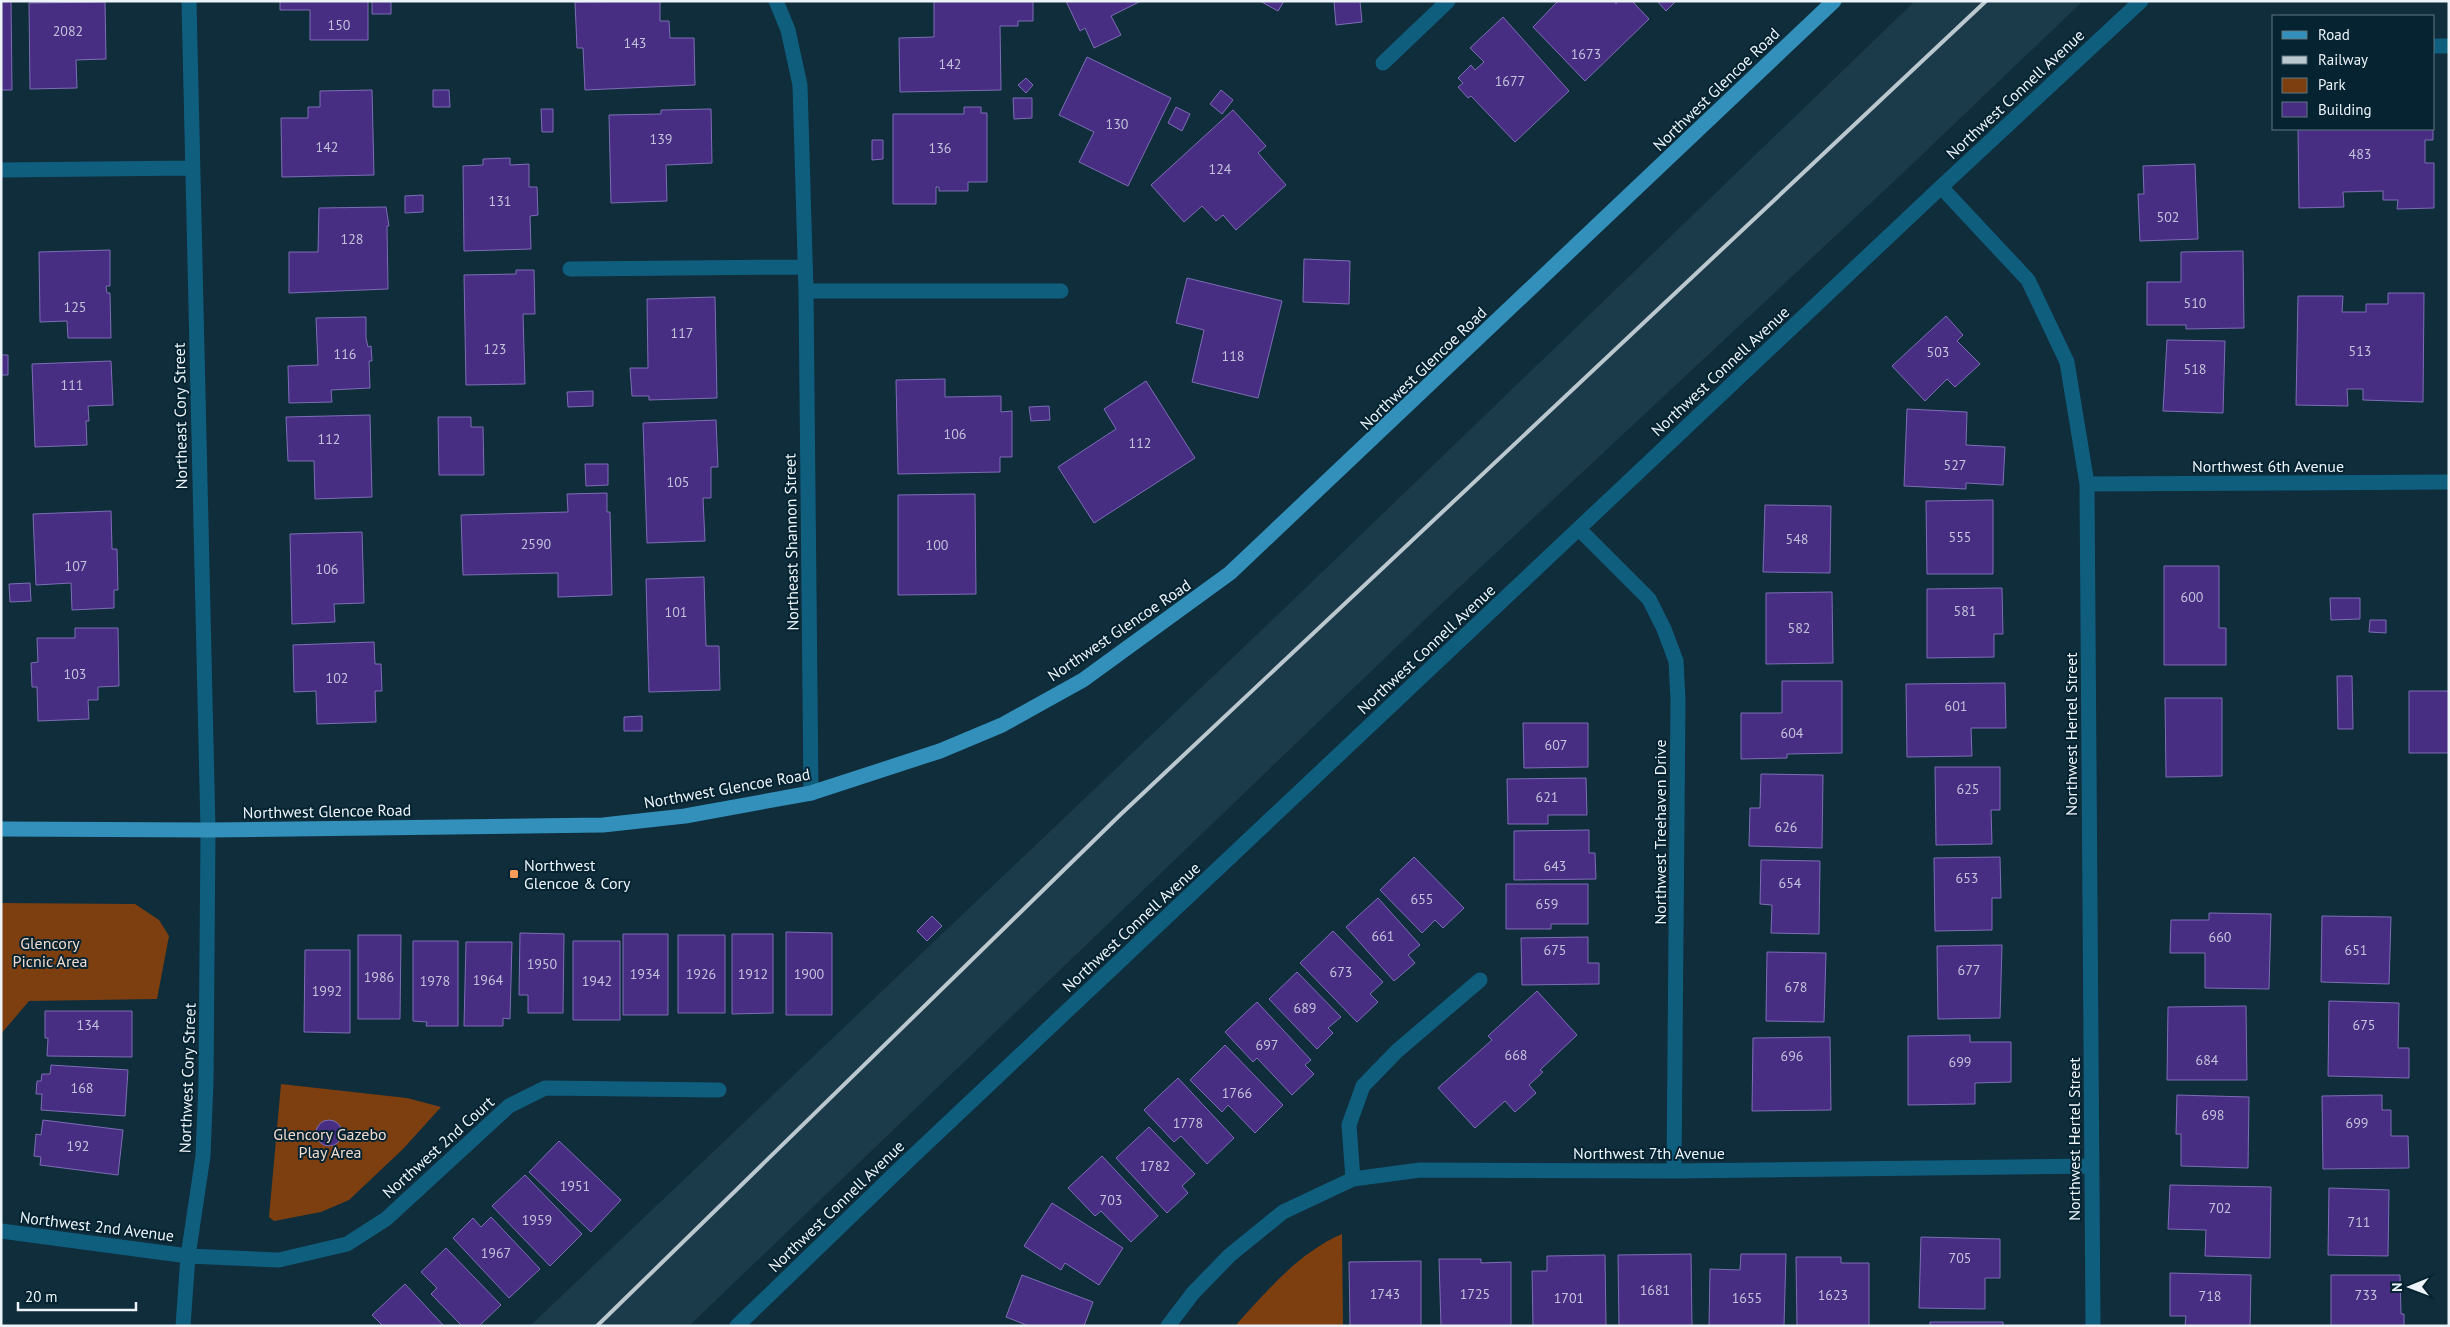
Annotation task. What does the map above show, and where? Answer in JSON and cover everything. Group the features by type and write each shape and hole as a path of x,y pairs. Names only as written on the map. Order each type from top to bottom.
{"main road":[{"name":"Northwest Glencoe Road","path":"1,829 208,830 603,826 694,814 812,793 940,751 1002,724 1083,680 1230,573 1834,1"}],"street":[{"name":"Northeast Cory Street","path":"189,1 208,830"},
{"name":"Northeast Shannon Street","path":"776,1 788,30 800,85 806,292 812,793"},
{"path":"1383,63 1448,1"},
{"name":"Northwest Connell Avenue","path":"737,1326 918,1151 1941,187 2141,1"},
{"path":"2435,46 2449,46"},
{"path":"1,170 192,168"},
{"name":"Northwest Hertel Street","path":"1941,187 2028,280 2067,362 2087,484 2092,1326"},
{"path":"570,269 805,267"},
{"path":"806,292 1061,291"},
{"name":"Northwest 6th Avenue","path":"2087,484 2449,482"},
{"name":"Northwest Treehaven Drive","path":"1579,529 1649,599 1664,629 1676,661 1678,700 1674,1171"},
{"name":"Northwest Cory Street","path":"183,1326 188,1256 203,1137 208,830"},
{"path":"1353,1179 1349,1125 1363,1086 1397,1051 1480,980"},
{"name":"Northwest 2nd Court","path":"188,1256 279,1260 347,1244 386,1219 509,1106 545,1088 719,1090"},
{"name":"Northwest 7th Avenue","path":"1168,1326 1193,1292 1230,1255 1283,1212 1353,1179 1420,1170 1674,1171 2092,1166"},
{"name":"Northwest 2nd Avenue","path":"1,1231 188,1256"}],"shaded area":[{"path":"1915,1 2083,1 1905,171 1436,609 689,1326 530,1326 1288,605"}],"green space":[{"name":"Glencory Picnic Area","path":"1,903 135,904 159,920 169,936 157,999 29,1001 1,1034"},
{"name":"Glencory Gazebo Play Area","path":"281,1084 407,1098 441,1107 403,1149 349,1200 321,1212 274,1221 269,1217"},
{"path":"1342,1234 1343,1326 1235,1326 1297,1262 1311,1251"}],"building":[{"path":"1,1 11,1 12,90 1,90"},
{"path":"280,1 368,1 368,40 310,40 310,10 280,10"},
{"path":"372,1 391,1 391,14 372,14"},
{"path":"660,1 660,21 669,21 670,38 694,38 695,85 585,90 583,48 577,48 575,2"},
{"path":"934,1 1033,1 1033,21 1018,21 1018,26 1000,26 1001,90 900,92 899,38 934,37"},
{"path":"1066,1 1141,1 1111,16 1121,35 1094,48 1085,28 1080,31"},
{"path":"1260,1 1284,1 1278,11"},
{"path":"1334,1 1360,1 1362,22 1336,25"},
{"path":"1558,1 1614,1 1616,4 1618,1 1632,1 1649,19 1585,81 1533,27"},
{"path":"1657,1 1676,1 1666,11"},
{"path":"105,2 106,59 76,60 77,88 30,89 29,3"},
{"path":"1503,17 1569,91 1515,142 1471,96 1468,98 1458,87 1463,83 1458,78 1471,65 1475,70 1484,62 1470,48"},
{"path":"1087,57 1171,98 1128,186 1079,162 1094,132 1059,115"},
{"path":"1026,78 1033,85 1026,93 1018,85"},
{"path":"372,90 374,175 282,177 281,118 308,118 308,107 320,107 320,91"},
{"path":"433,90 449,90 450,107 433,107"},
{"path":"1221,90 1233,100 1222,114 1210,104"},
{"path":"1013,98 1032,98 1032,118 1014,119"},
{"path":"964,107 981,107 981,113 987,113 987,182 968,182 968,191 939,191 939,187 936,187 936,204 893,204 893,114 964,114"},
{"path":"1176,107 1190,114 1182,131 1168,123"},
{"path":"541,109 553,109 553,132 542,132"},
{"path":"711,109 712,163 666,165 667,201 611,203 609,115 661,114 661,110"},
{"path":"1233,110 1266,146 1258,153 1286,185 1236,230 1223,215 1216,221 1202,206 1184,222 1151,185"},
{"path":"2298,130 2433,130 2433,140 2425,140 2425,163 2434,163 2434,208 2397,209 2398,200 2383,200 2383,191 2343,192 2344,207 2299,208"},
{"path":"872,140 883,140 883,159 872,160"},
{"path":"510,158 510,165 529,164 529,187 537,187 538,215 530,216 531,249 464,251 463,166 483,165 483,159"},
{"path":"2195,164 2198,239 2140,241 2138,194 2144,194 2143,166"},
{"path":"423,195 423,212 405,213 405,196"},
{"path":"386,207 389,226 387,226 388,289 289,293 289,252 318,252 319,208"},
{"path":"110,250 110,286 106,286 107,293 110,293 111,338 68,338 67,321 40,322 39,252"},
{"path":"2243,251 2244,328 2186,329 2186,325 2147,325 2147,282 2181,282 2181,252"},
{"path":"1304,259 1350,261 1349,304 1303,302"},
{"path":"516,270 534,270 535,314 523,314 525,384 466,385 464,275 516,274"},
{"path":"1187,278 1282,301 1258,398 1192,382 1204,330 1176,323"},
{"path":"2388,293 2424,293 2423,402 2363,400 2363,389 2347,389 2348,406 2296,405 2298,296 2343,296 2342,312 2366,312 2366,304 2388,304"},
{"path":"715,297 717,398 649,400 649,396 632,396 630,368 648,368 647,299"},
{"path":"1946,316 1963,335 1957,341 1980,364 1955,387 1947,379 1925,401 1892,366"},
{"path":"366,317 366,338 368,347 371,346 372,361 369,361 370,388 331,390 332,402 289,403 288,366 318,365 316,318"},
{"path":"2167,340 2225,341 2223,413 2163,411"},
{"path":"1,355 8,355 8,375 1,375"},
{"path":"111,361 113,405 88,406 89,421 86,421 87,445 35,447 32,364"},
{"path":"945,379 945,397 1001,396 1001,412 1012,411 1012,457 1000,457 1000,472 898,474 896,380"},
{"path":"1146,381 1195,458 1094,523 1058,467 1116,429 1104,409"},
{"path":"593,391 593,406 568,407 567,392"},
{"path":"1049,406 1050,420 1031,421 1029,407"},
{"path":"1907,409 1967,412 1966,445 2005,447 2003,485 1966,483 1966,489 1904,486"},
{"path":"370,415 372,497 315,499 314,461 288,461 286,417"},
{"path":"438,417 471,417 471,427 483,427 484,475 439,475"},
{"path":"716,420 718,467 711,467 711,498 703,498 705,541 647,543 643,423"},
{"path":"585,464 608,464 608,485 586,486"},
{"path":"607,493 607,512 610,512 612,595 558,597 558,573 463,575 461,515 568,512 567,494"},
{"path":"975,494 976,594 898,595 898,495"},
{"path":"1993,500 1993,574 1927,574 1926,501"},
{"path":"1765,505 1831,506 1830,573 1763,572"},
{"path":"111,511 112,549 117,549 118,590 114,590 114,608 72,610 71,583 36,585 33,514"},
{"path":"362,532 364,603 334,604 335,622 292,624 290,534"},
{"path":"2164,566 2219,566 2219,628 2226,628 2226,665 2164,665"},
{"path":"704,577 706,646 719,646 720,690 649,692 646,579"},
{"path":"30,583 31,601 10,602 9,584"},
{"path":"2002,588 2003,634 1994,634 1994,657 1927,658 1927,589"},
{"path":"1832,592 1833,663 1766,664 1766,593"},
{"path":"2330,598 2360,598 2360,619 2331,620"},
{"path":"2370,620 2386,620 2386,633 2369,632"},
{"path":"75,628 118,628 119,686 98,687 98,700 88,700 89,719 38,721 37,687 32,687 31,663 38,662 37,638 75,638"},
{"path":"374,642 375,664 381,664 382,691 375,691 376,722 317,724 316,691 294,692 293,645"},
{"path":"2337,676 2352,676 2353,729 2338,729"},
{"path":"1782,681 1842,681 1842,753 1787,754 1787,758 1741,759 1741,713 1782,713"},
{"path":"2005,683 2006,728 1971,728 1972,756 1907,757 1906,684"},
{"path":"2409,691 2449,691 2449,753 2409,753"},
{"path":"2165,698 2222,698 2222,776 2166,777"},
{"path":"642,716 642,731 624,731 624,717"},
{"path":"1523,723 1588,723 1588,767 1524,768"},
{"path":"1935,767 2000,767 2000,810 1991,810 1992,844 1936,845"},
{"path":"1761,774 1823,775 1822,848 1749,846 1750,808 1760,808"},
{"path":"1586,778 1587,815 1548,815 1548,824 1508,824 1507,779"},
{"path":"1589,830 1589,853 1595,853 1596,879 1514,880 1514,831"},
{"path":"1414,857 1464,908 1443,928 1435,920 1422,933 1380,890"},
{"path":"2000,857 2001,898 1992,898 1992,930 1935,931 1934,858"},
{"path":"1761,860 1820,861 1819,934 1771,933 1772,905 1760,904"},
{"path":"1506,884 1588,884 1588,924 1551,924 1551,929 1506,929"},
{"path":"1378,898 1420,945 1408,955 1415,963 1394,981 1346,927"},
{"path":"2209,913 2271,914 2269,989 2205,988 2205,953 2170,953 2171,920 2209,920"},
{"path":"932,916 942,926 927,941 917,931"},
{"path":"2322,916 2391,917 2389,984 2321,982"},
{"path":"1333,931 1383,982 1370,994 1378,1002 1357,1022 1300,963"},
{"path":"786,932 832,933 832,1015 786,1015"},
{"path":"520,933 564,934 563,1013 528,1013 528,995 519,995"},
{"path":"623,934 668,934 668,1015 623,1015"},
{"path":"732,934 773,934 773,1013 732,1014"},
{"path":"358,935 401,935 400,1019 358,1019"},
{"path":"678,935 725,935 725,1013 678,1013"},
{"path":"1588,937 1588,963 1599,963 1599,984 1522,985 1521,938"},
{"path":"413,941 458,941 458,1026 426,1026 427,1022 413,1021"},
{"path":"573,941 620,941 620,1020 573,1020"},
{"path":"466,942 512,942 510,1019 503,1018 503,1026 464,1026"},
{"path":"2002,945 2000,1018 1938,1019 1937,946"},
{"path":"305,950 350,950 350,1033 304,1032"},
{"path":"1767,952 1826,953 1824,1022 1766,1021"},
{"path":"1297,972 1341,1017 1328,1028 1333,1033 1317,1049 1269,999"},
{"path":"1537,991 1577,1035 1540,1070 1543,1072 1529,1085 1536,1093 1515,1112 1505,1101 1475,1128 1438,1088 1492,1040 1488,1036"},
{"path":"2329,1001 2399,1003 2398,1048 2409,1048 2409,1078 2328,1076"},
{"path":"1257,1002 1311,1060 1305,1065 1314,1074 1292,1095 1257,1058 1253,1062 1225,1032"},
{"path":"2246,1006 2247,1080 2167,1080 2168,1007"},
{"path":"45,1011 132,1011 132,1057 47,1056 48,1038 45,1038"},
{"path":"1970,1035 1970,1042 2011,1042 2011,1082 1975,1083 1975,1104 1908,1105 1908,1036"},
{"path":"1830,1037 1831,1110 1752,1111 1753,1038"},
{"path":"1225,1045 1283,1105 1255,1133 1228,1105 1222,1112 1190,1080"},
{"path":"51,1065 128,1070 125,1116 41,1110 42,1094 36,1094 37,1081 41,1081 42,1074 50,1074"},
{"path":"1178,1078 1234,1138 1207,1164 1181,1136 1174,1142 1144,1110"},
{"path":"2177,1095 2249,1097 2248,1168 2181,1166 2181,1134 2176,1134"},
{"path":"2382,1095 2382,1110 2391,1110 2391,1136 2408,1136 2409,1168 2323,1169 2322,1096"},
{"path":"43,1120 123,1130 118,1175 40,1165 41,1157 34,1156 36,1134 41,1135"},
{"path":"329,1120 338,1124 342,1133 338,1142 329,1146 320,1142 316,1133 320,1124"},
{"path":"1149,1127 1195,1174 1182,1186 1188,1193 1167,1213 1116,1158"},
{"path":"559,1141 621,1200 591,1232 529,1172"},
{"path":"1102,1156 1158,1216 1131,1242 1101,1211 1095,1216 1068,1188"},
{"path":"525,1175 582,1234 550,1266 492,1206"},
{"path":"2170,1185 2271,1187 2270,1258 2205,1256 2206,1230 2168,1229"},
{"path":"2329,1188 2389,1190 2388,1256 2328,1255"},
{"path":"1052,1203 1123,1248 1099,1285 1065,1263 1061,1270 1024,1246"},
{"path":"491,1217 540,1269 509,1298 453,1238 473,1218 481,1227"},
{"path":"1921,1237 2000,1239 2000,1278 1985,1278 1985,1309 1919,1308"},
{"path":"446,1248 501,1305 479,1326 462,1326 431,1294 437,1288 421,1272"},
{"path":"1691,1254 1692,1326 1619,1326 1618,1255"},
{"path":"1741,1254 1786,1254 1784,1326 1709,1326 1710,1269 1740,1270"},
{"path":"1605,1255 1606,1326 1533,1326 1532,1271 1547,1271 1547,1256"},
{"path":"1796,1257 1841,1257 1841,1263 1869,1263 1869,1326 1797,1326"},
{"path":"1439,1259 1481,1259 1481,1263 1511,1262 1511,1326 1441,1326"},
{"path":"1421,1261 1421,1326 1350,1326 1349,1262"},
{"path":"2170,1273 2251,1275 2250,1326 2185,1326 2186,1316 2170,1316"},
{"path":"1022,1275 1093,1302 1084,1326 1029,1326 1006,1317"},
{"path":"2331,1275 2400,1275 2401,1314 2404,1314 2404,1326 2331,1326"},
{"path":"405,1284 444,1326 383,1326 372,1315"},
{"path":"1930,1322 2003,1322 2003,1326 1930,1326"}],"railway":[{"path":"597,1326 1120,815 1986,1"}],"place":[{"name":"Northwest Glencoe & Cory","path":"514,874"}]}
